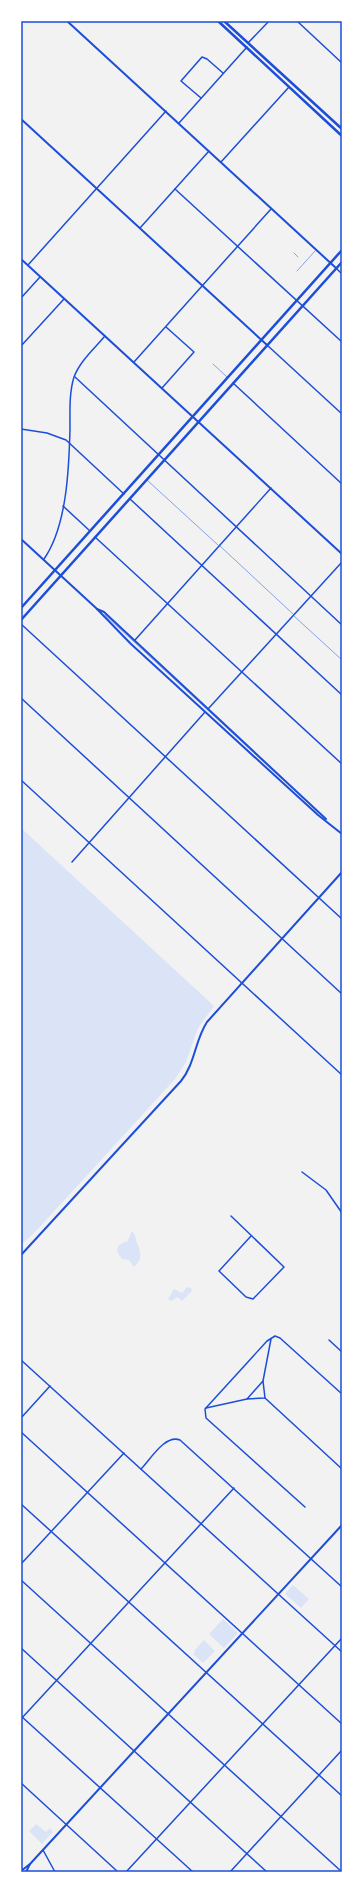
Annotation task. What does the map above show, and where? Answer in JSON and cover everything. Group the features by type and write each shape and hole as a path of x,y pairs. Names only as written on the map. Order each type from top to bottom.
{"main road":[{"path":"68,21 336,268"},
{"path":"218,21 342,136"},
{"path":"224,21 342,129"},
{"path":"21,119 267,345"},
{"path":"21,608 342,250"},
{"path":"21,259 342,554"},
{"path":"21,620 342,262"},
{"path":"21,539 96,608 132,644 318,815 342,834"},
{"path":"96,608 104,612 320,812 328,822"},
{"path":"21,1255 181,1081 191,1065 206,1025 342,872"},
{"path":"21,1871 30,1864 342,1526"},
{"path":"26,1872 30,1864"}],"street":[{"path":"248,43 269,21"},
{"path":"297,21 342,63"},
{"path":"179,123 247,47"},
{"path":"201,99 181,81 192,68 203,57 223,73"},
{"path":"221,162 289,87"},
{"path":"28,266 166,111"},
{"path":"140,228 209,151"},
{"path":"175,189 342,342"},
{"path":"134,363 272,209"},
{"path":"336,268 342,274"},
{"path":"21,298 40,277"},
{"path":"21,346 64,299"},
{"path":"162,388 194,352 166,327"},
{"path":"44,560 53,539 63,506 68,478 71,396 74,377 82,364 105,336"},
{"path":"267,345 342,414"},
{"path":"74,377 342,625"},
{"path":"233,384 342,484"},
{"path":"21,429 50,434 69,442 124,494"},
{"path":"134,641 271,488"},
{"path":"130,498 342,694"},
{"path":"63,506 90,531"},
{"path":"96,537 342,764"},
{"path":"208,709 342,562"},
{"path":"21,624 342,919"},
{"path":"21,698 342,994"},
{"path":"72,862 206,712"},
{"path":"21,780 342,1076"},
{"path":"302,1172 326,1190 342,1213"},
{"path":"231,1216 284,1267 253,1299 246,1297 219,1270 251,1236"},
{"path":"305,1507 206,1418 205,1409 271,1338 275,1336 280,1338 342,1394"},
{"path":"271,1338 263,1381 265,1398 342,1469"},
{"path":"329,1340 341,1350"},
{"path":"21,1360 342,1652"},
{"path":"246,1399 263,1381"},
{"path":"21,1418 50,1386"},
{"path":"205,1409 246,1399 265,1398"},
{"path":"21,1432 342,1724"},
{"path":"141,1469 167,1441 173,1439 181,1441 342,1587"},
{"path":"21,1564 124,1453"},
{"path":"193,1872 22,1717 234,1488"},
{"path":"21,1504 342,1796"},
{"path":"21,1580 169,1713 342,1872"},
{"path":"126,1872 342,1638"},
{"path":"21,1648 267,1872"},
{"path":"230,1872 342,1750"},
{"path":"21,1783 118,1872"},
{"path":"43,1850 55,1872"}],"lane":[{"path":"297,271 316,250"},
{"path":"294,253 298,257"},
{"path":"213,364 228,378"},
{"path":"147,480 342,660"},
{"path":"96,608 328,822"}],"shaded area":[{"path":"21,828 214,1006 198,1028 186,1062 175,1079 36,1231 21,1245"},
{"path":"132,1231 135,1235 140,1256 139,1261 134,1267 129,1260 122,1259 117,1252 118,1246 124,1242 127,1242"},
{"path":"187,1287 191,1288 192,1291 182,1301 177,1297 171,1301 168,1299 174,1289 182,1293"},
{"path":"293,1585 309,1599 301,1608 285,1594"},
{"path":"223,1619 238,1633 224,1648 209,1634"},
{"path":"204,1640 215,1651 203,1663 193,1654"},
{"path":"36,1824 46,1832 50,1828 53,1832 42,1844 29,1831"}]}
